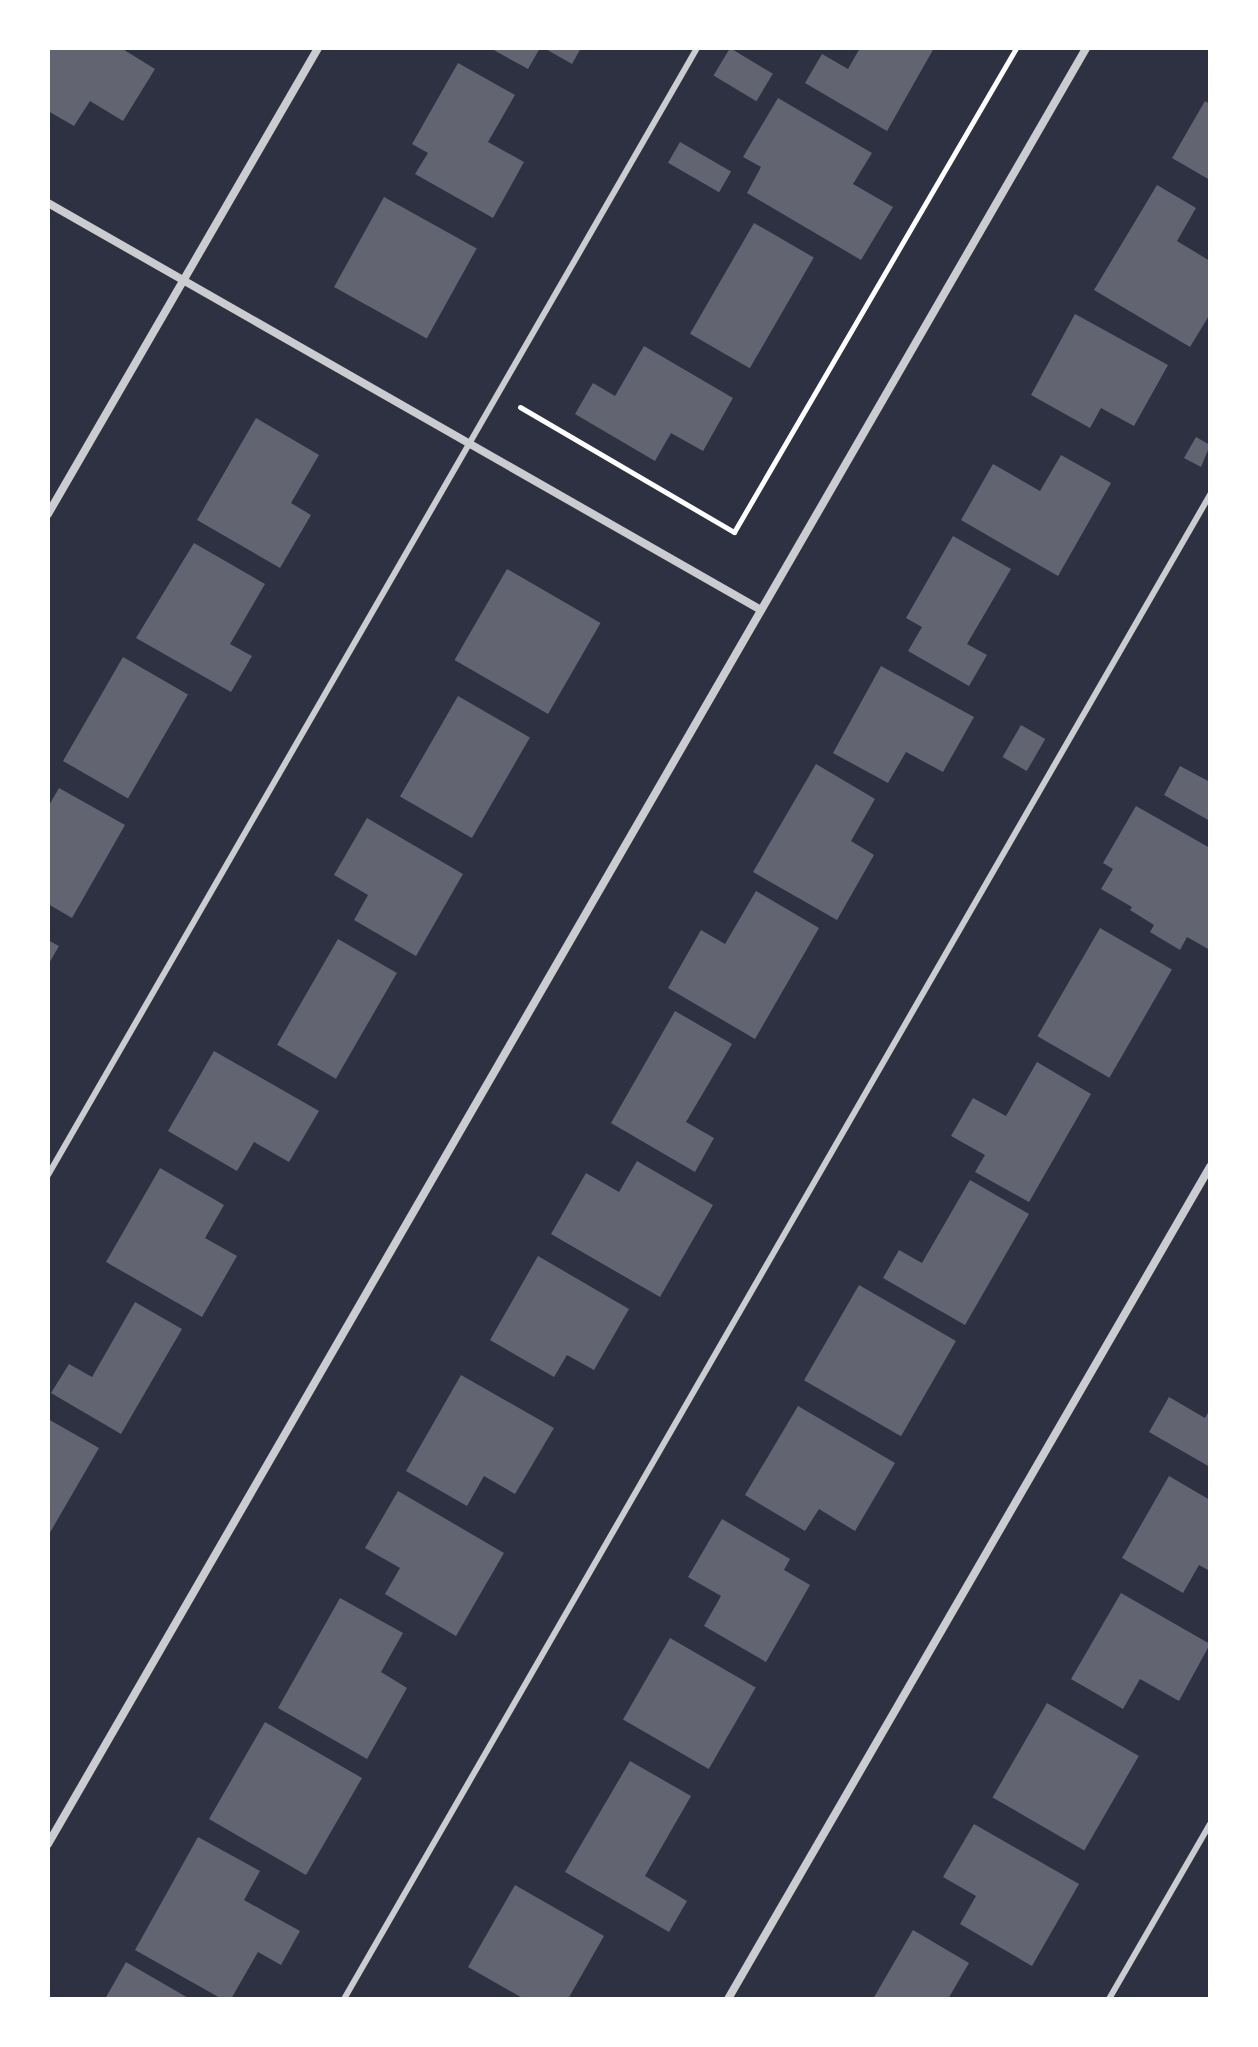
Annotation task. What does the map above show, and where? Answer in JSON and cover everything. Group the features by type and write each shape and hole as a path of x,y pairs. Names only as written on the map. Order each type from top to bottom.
{"street":[{"path":"48,514 318,48"},
{"path":"48,1844 1086,48"},
{"path":"48,203 761,610"},
{"path":"728,1999 1210,1167"}],"lane":[{"path":"48,1175 697,48"},
{"path":"344,1999 1210,495"},
{"path":"1109,1999 1210,1824"}],"path":[{"path":"497,394 734,532 1016,48"}],"building":[{"path":"48,48 121,48 155,69 123,121 90,101 74,126 48,111"},
{"path":"490,48 540,48 528,69"},
{"path":"544,48 581,48 572,64"},
{"path":"730,48 773,74 756,101 714,75"},
{"path":"860,48 934,48 887,131 805,83 822,54 848,69"},
{"path":"458,63 515,95 488,142 524,162 493,218 415,174 428,153 412,144"},
{"path":"778,98 872,153 853,184 893,207 861,260 747,193 761,167 743,157"},
{"path":"1205,101 1210,104 1210,180 1172,158"},
{"path":"680,142 731,172 719,192 668,163"},
{"path":"1157,185 1196,208 1177,241 1210,261 1210,314 1190,347 1094,290"},
{"path":"384,197 477,248 427,338 334,287"},
{"path":"754,223 814,258 750,368 690,334"},
{"path":"1075,314 1168,365 1134,426 1101,408 1090,428 1031,395"},
{"path":"644,346 733,398 703,451 671,433 655,461 575,414 593,383 615,396"},
{"path":"256,418 319,455 291,503 311,515 280,568 197,520"},
{"path":"1196,437 1210,445 1201,467 1184,458"},
{"path":"1061,455 1111,483 1058,576 961,520 993,464 1040,491"},
{"path":"953,536 1011,569 967,644 987,655 969,686 908,651 922,627 906,618"},
{"path":"194,543 265,584 230,644 252,656 231,692 136,638"},
{"path":"507,569 601,623 548,714 454,660"},
{"path":"123,657 188,694 128,798 63,761"},
{"path":"881,666 974,717 943,772 906,752 888,783 833,753"},
{"path":"458,696 530,738 472,838 400,796"},
{"path":"1021,725 1045,739 1027,771 1002,757"},
{"path":"816,764 875,799 851,841 874,855 837,920 753,872"},
{"path":"1180,766 1210,782 1210,821 1164,795"},
{"path":"59,788 125,825 72,918 48,904 48,807"},
{"path":"1136,806 1210,848 1210,950 1187,937 1180,950 1150,932 1154,925 1130,910 1132,907 1101,889 1113,869 1103,863"},
{"path":"367,818 463,874 416,956 354,920 368,895 334,875"},
{"path":"756,891 819,928 755,1039 668,988 701,930 725,944"},
{"path":"1100,928 1172,970 1109,1078 1038,1036"},
{"path":"338,939 397,973 336,1079 277,1045"},
{"path":"48,940 59,946 48,965"},
{"path":"675,1011 732,1044 686,1122 714,1138 695,1172 611,1123"},
{"path":"214,1051 319,1111 289,1162 254,1142 237,1171 168,1131"},
{"path":"1037,1062 1091,1094 1029,1202 975,1172 985,1155 951,1136 973,1098 1006,1116"},
{"path":"637,1161 713,1205 660,1297 551,1234 586,1173 619,1192"},
{"path":"160,1168 224,1205 205,1238 237,1256 202,1317 106,1262"},
{"path":"970,1180 1029,1214 965,1325 883,1278 899,1250 922,1263"},
{"path":"538,1256 629,1309 594,1370 567,1355 554,1377 490,1340"},
{"path":"859,1285 956,1341 901,1436 804,1380"},
{"path":"135,1302 182,1329 121,1434 51,1393 69,1364 92,1377"},
{"path":"461,1375 554,1428 515,1494 484,1476 467,1506 406,1471"},
{"path":"1169,1397 1205,1418 1210,1409 1210,1467 1149,1432"},
{"path":"798,1406 895,1463 855,1531 819,1509 805,1531 745,1495"},
{"path":"48,1419 99,1448 48,1536"},
{"path":"1169,1476 1210,1500 1210,1571 1199,1565 1183,1593 1122,1558"},
{"path":"398,1491 504,1553 456,1636 385,1594 400,1568 365,1548"},
{"path":"722,1519 790,1559 784,1570 810,1585 766,1662 704,1626 721,1596 688,1577"},
{"path":"1121,1593 1210,1644 1179,1701 1140,1679 1123,1709 1071,1679"},
{"path":"340,1598 403,1633 381,1672 407,1688 367,1759 278,1708"},
{"path":"670,1638 756,1688 709,1769 623,1719"},
{"path":"1047,1703 1139,1756 1084,1850 992,1797"},
{"path":"265,1722 362,1778 306,1875 209,1819"},
{"path":"630,1761 691,1796 645,1876 687,1901 669,1932 565,1872"},
{"path":"974,1824 1079,1884 1032,1966 960,1924 976,1896 943,1877"},
{"path":"198,1837 260,1871 244,1900 300,1931 281,1965 258,1952 231,1999 222,1999 135,1950"},
{"path":"515,1885 604,1936 568,1999 524,1999 468,1967"},
{"path":"913,1930 969,1963 948,1999 873,1999"},
{"path":"126,1962 190,1999 105,1999"}]}
